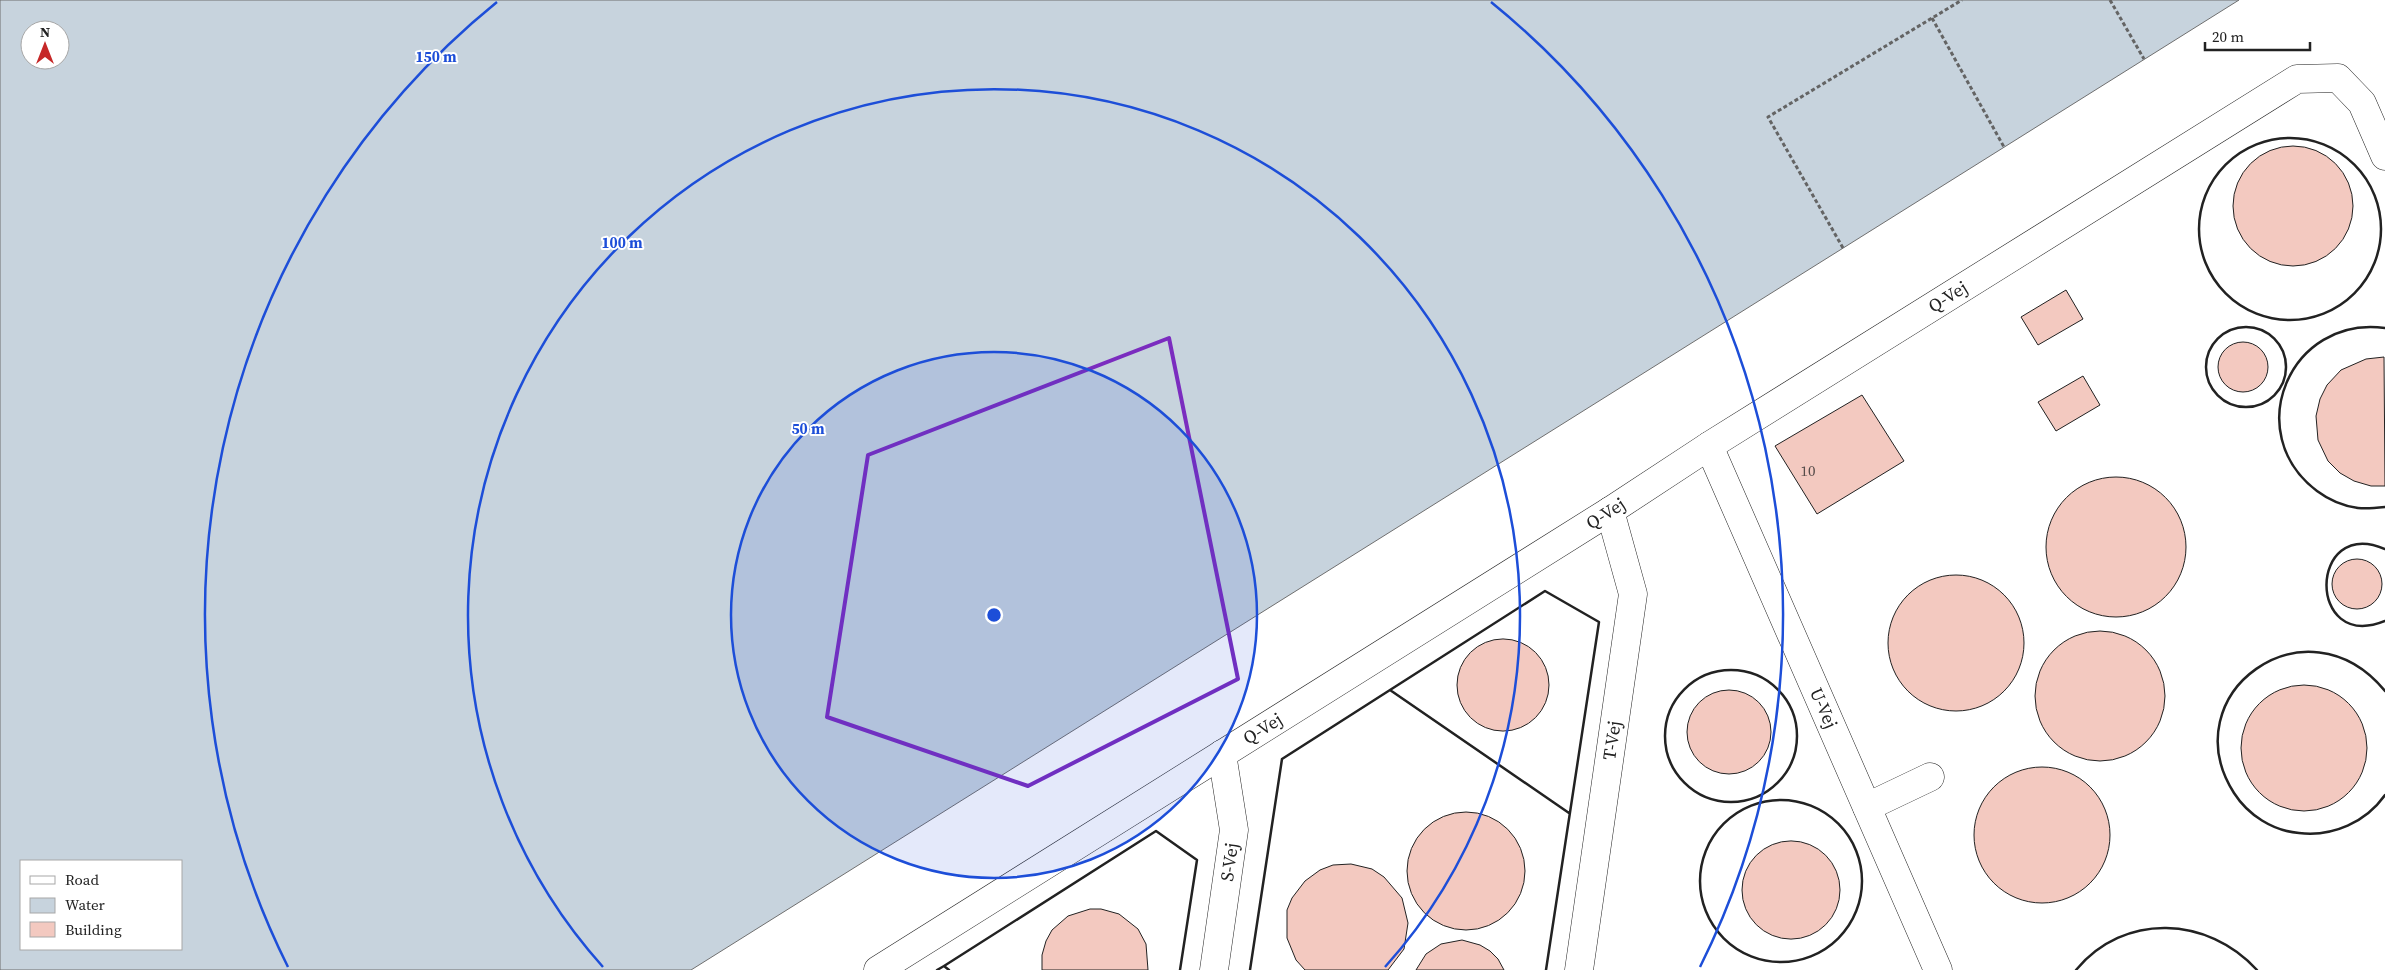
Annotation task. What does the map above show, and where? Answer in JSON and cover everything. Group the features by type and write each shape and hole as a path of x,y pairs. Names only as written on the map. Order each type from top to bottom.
{"lane":[{"name":"Q-Vej","path":"878,970 1610,511 1709,446 2297,79 2338,78 2362,103 2385,156"},
{"name":"U-Vej","path":"1709,446 1938,970"},
{"name":"T-Vej","path":"1579,970 1633,594 1610,511"},
{"name":"S-Vej","path":"1214,970 1234,830 1222,754"},
{"path":"1867,807 1930,777"}],"path":[{"path":"1843,248 1768,117 1962,0"},
{"path":"2110,0 2144,59"},
{"path":"1932,18 2004,147"}],"highlighted area":[{"path":"1169,338 1238,679 1028,786 827,717 868,455"}],"water":[{"path":"0,0 2239,0 691,970 0,970"}],"building":[{"path":"2293,146 2316,150 2335,164 2349,183 2353,206 2349,229 2335,248 2316,262 2293,266 2270,262 2251,248 2237,229 2233,206 2237,183 2251,164 2270,150"},
{"path":"2066,290 2083,319 2038,345 2021,317"},
{"path":"2243,342 2261,349 2268,367 2261,385 2243,392 2225,385 2218,367 2225,349"},
{"path":"2384,357 2385,486 2371,486 2354,481 2340,473 2328,461 2318,440 2316,416 2320,399 2327,385 2341,370 2366,359"},
{"path":"2083,376 2100,405 2056,431 2038,402"},
{"path":"1862,395 1904,461 1817,514 1775,446"},
{"path":"2116,477 2130,478 2143,482 2155,488 2166,497 2175,508 2181,520 2185,533 2185,561 2181,574 2175,586 2166,597 2155,606 2143,612 2130,616 2116,617 2102,616 2089,612 2077,606 2066,597 2057,586 2051,574 2047,561 2046,547 2047,533 2051,520 2057,508 2066,497 2077,488 2089,482 2102,478"},
{"path":"2352,559 2362,559 2375,566 2382,579 2382,589 2375,602 2362,609 2352,609 2343,605 2336,598 2332,589 2332,579 2336,570 2343,563"},
{"path":"1956,575 1982,580 2004,595 2019,617 2024,643 2019,669 2004,691 1982,706 1956,711 1930,706 1908,691 1893,669 1888,643 1893,617 1908,595 1930,580"},
{"path":"2100,631 2113,632 2125,636 2146,650 2160,671 2164,683 2164,709 2160,721 2146,742 2125,756 2113,760 2100,761 2087,760 2075,756 2054,742 2040,721 2036,709 2035,696 2036,683 2040,671 2054,650 2075,636 2087,632"},
{"path":"1503,639 1521,642 1536,652 1546,667 1549,685 1546,703 1536,718 1521,728 1503,731 1485,728 1470,718 1460,703 1457,685 1460,667 1470,652 1485,642"},
{"path":"2304,685 2328,690 2348,704 2362,724 2367,748 2362,772 2348,792 2328,806 2304,811 2280,806 2260,792 2246,772 2241,748 2246,724 2260,704 2280,690"},
{"path":"1729,690 1745,693 1764,709 1768,716 1771,732 1768,748 1752,767 1745,771 1729,774 1713,771 1694,755 1690,748 1687,732 1690,716 1706,697 1713,693"},
{"path":"2042,767 2068,772 2090,787 2105,809 2110,835 2105,861 2090,883 2068,898 2042,903 2016,898 1994,883 1979,861 1974,835 1979,809 1994,787 2016,772"},
{"path":"1466,812 1489,816 1508,829 1521,848 1525,871 1521,894 1508,913 1489,926 1466,930 1443,926 1424,913 1411,894 1407,871 1411,848 1424,829 1443,816"},
{"path":"1791,841 1810,845 1826,855 1836,871 1840,890 1836,909 1826,925 1810,935 1791,939 1772,935 1756,925 1746,909 1742,890 1746,871 1756,855 1772,845"},
{"path":"1351,864 1372,869 1384,877 1402,898 1408,923 1404,949 1388,970 1305,970 1296,960 1287,938 1287,910 1292,898 1305,881 1320,870 1333,865"},
{"path":"1090,909 1101,909 1119,914 1138,929 1146,944 1148,970 1042,970 1042,955 1052,930 1068,916"},
{"path":"1462,940 1480,945 1490,951 1498,959 1504,970 1416,970 1426,954 1441,944"}],"wall":[{"path":"2290,138 2308,140 2325,145 2341,153 2360,171 2374,194 2379,211 2381,229 2379,247 2374,264 2366,280 2348,299 2325,313 2308,318 2290,320 2272,318 2255,313 2239,305 2220,287 2206,264 2201,247 2199,229 2201,211 2206,194 2214,178 2232,159 2255,145 2272,140 2290,138"},
{"path":"2246,327 2261,330 2274,339 2283,352 2286,367 2283,382 2274,395 2261,404 2246,407 2231,404 2218,395 2209,382 2206,367 2209,352 2218,339 2231,330 2246,327"},
{"path":"2385,328 2352,329 2323,340 2301,359 2286,383 2280,411 2282,439 2294,467 2317,491 2336,502 2352,507 2385,507"},
{"path":"2385,549 2360,544 2341,551 2330,566 2326,585 2330,604 2341,619 2359,626 2385,621"},
{"path":"1390,690 1545,591 1599,622 1546,970"},
{"path":"2385,691 2353,664 2319,653 2286,655 2256,669 2233,692 2220,722 2219,756 2234,793 2246,808 2262,820 2289,832 2324,833 2348,826 2368,813 2385,795"},
{"path":"1731,670 1744,671 1756,675 1778,689 1792,711 1796,723 1797,736 1796,749 1792,761 1778,783 1756,797 1744,801 1731,802 1718,801 1706,797 1684,783 1670,761 1666,749 1665,736 1666,723 1670,711 1684,689 1706,675 1718,671 1731,670"},
{"path":"1250,970 1282,759 1390,690 1569,813"},
{"path":"1789,800 1805,803 1819,809 1844,830 1853,843 1859,857 1862,881 1861,897 1853,919 1832,944 1819,953 1805,959 1773,962 1757,959 1743,953 1718,932 1709,919 1703,905 1700,873 1703,857 1709,843 1730,818 1743,809 1757,803 1789,800"},
{"path":"944,966 1156,831 1197,860 1180,970"},
{"path":"2076,970 2096,951 2118,938 2141,930 2166,928 2191,931 2215,939 2237,952 2257,970"},
{"path":"937,970 944,966 949,970"}]}
